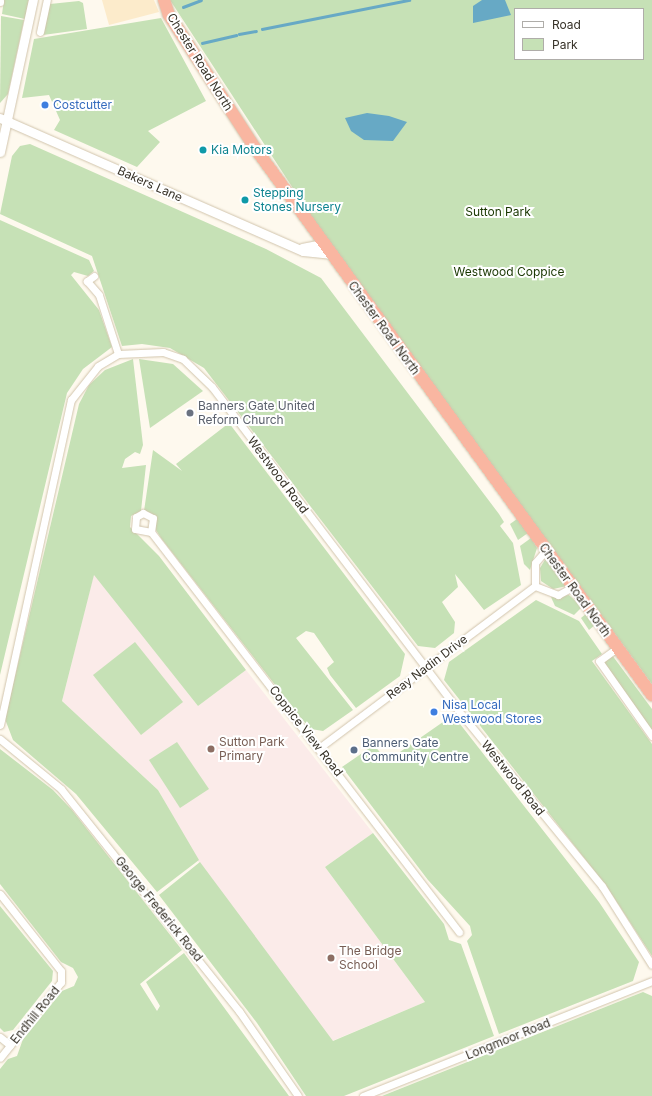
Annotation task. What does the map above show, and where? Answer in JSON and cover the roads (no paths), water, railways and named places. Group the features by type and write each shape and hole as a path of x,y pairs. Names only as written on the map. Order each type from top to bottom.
{"highway":[{"name":"Chester Road North","path":"164,0 169,15 223,99 330,254 547,549 652,695"}],"street":[{"path":"0,152 3,120 33,0"},
{"path":"40,32 47,0"},
{"path":"29,20 43,23"},
{"name":"Bakers Lane","path":"3,120 301,249 317,255 330,254"},
{"path":"301,249 323,244"},
{"path":"94,276 84,279 99,295 118,354"},
{"name":"Westwood Road","path":"0,725 71,400 98,366 118,354 163,352 183,359 198,371 425,667 602,886 652,964"},
{"name":"Coppice View Road","path":"151,532 460,932"},
{"path":"547,549 535,563 535,586 558,595 574,586"},
{"name":"Reay Nadin Drive","path":"319,748 535,586"},
{"name":"Chester Road North","path":"617,648 598,661 652,736"},
{"name":"George Frederick Road","path":"0,739 61,789 239,1011 298,1096"},
{"name":"Endhill Road","path":"0,894 62,971 61,982 0,1058"},
{"name":"Longmoor Road","path":"363,1096 652,981"},
{"path":"0,1037 10,1045"}],"water":[{"path":"482,0 505,0 511,15 473,23 473,6"},
{"path":"367,113 389,116 407,122 393,141 364,140 351,131 345,118"}],"waterway":[{"path":"183,7 201,0"},
{"path":"262,29 409,0"},
{"path":"239,34 256,31"},
{"path":"202,43 236,35"}],"place":[{"name":"Costcutter","path":"45,105"},
{"name":"Kia Motors","path":"203,150"},
{"name":"Stepping Stones Nursery","path":"245,200"},
{"name":"Banners Gate United Reform Church","path":"190,413"},
{"name":"Nisa Local Westwood Stores","path":"434,712"},
{"name":"Sutton Park Primary","path":"211,749"},
{"name":"Banners Gate Community Centre","path":"354,750"},
{"name":"The Bridge School","path":"331,958"}],"park label":[{"name":"Sutton Park","path":"498,212"},
{"name":"Westwood Coppice","path":"509,272"}]}
